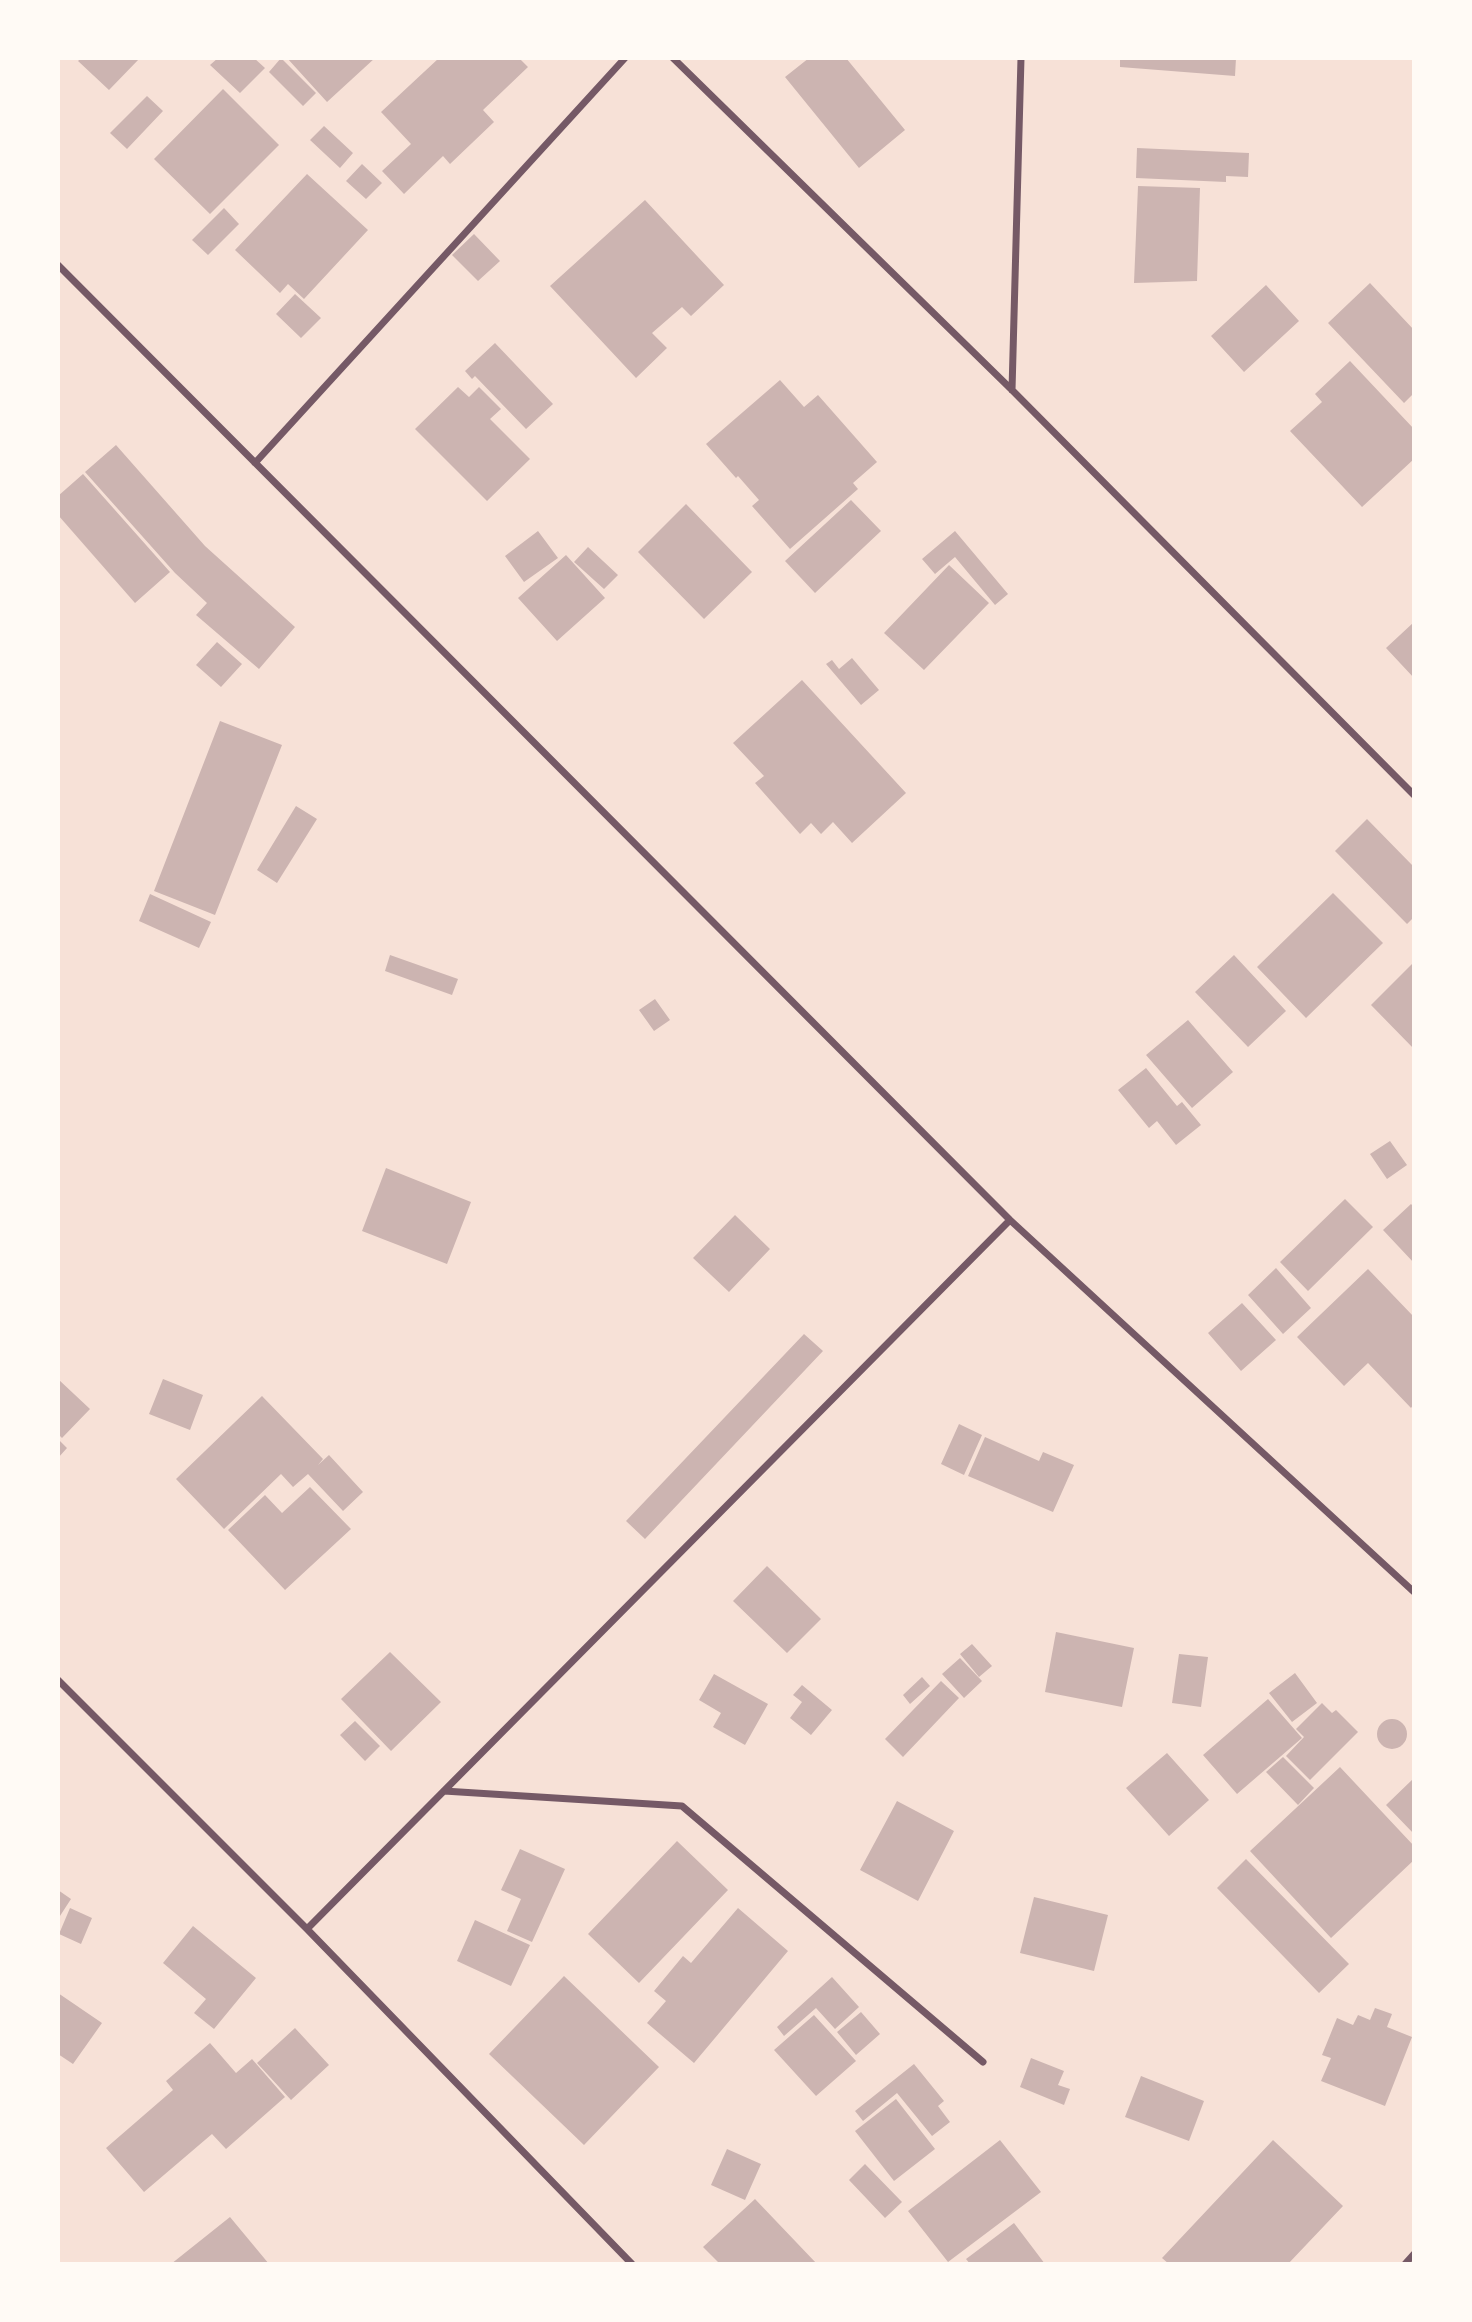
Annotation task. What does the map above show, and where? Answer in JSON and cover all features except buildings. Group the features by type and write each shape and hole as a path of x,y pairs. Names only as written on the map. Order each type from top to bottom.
{"street":[{"path":"255,463 625,58"},
{"path":"673,58 1012,390 1414,795"},
{"path":"1012,390 1021,58"},
{"path":"58,265 1010,1220 1414,1592"},
{"path":"307,1929 1010,1220"},
{"path":"58,1680 307,1929 632,2264"},
{"path":"444,1791 682,1806 983,2062"},
{"path":"1405,2264 1414,2254"}]}
